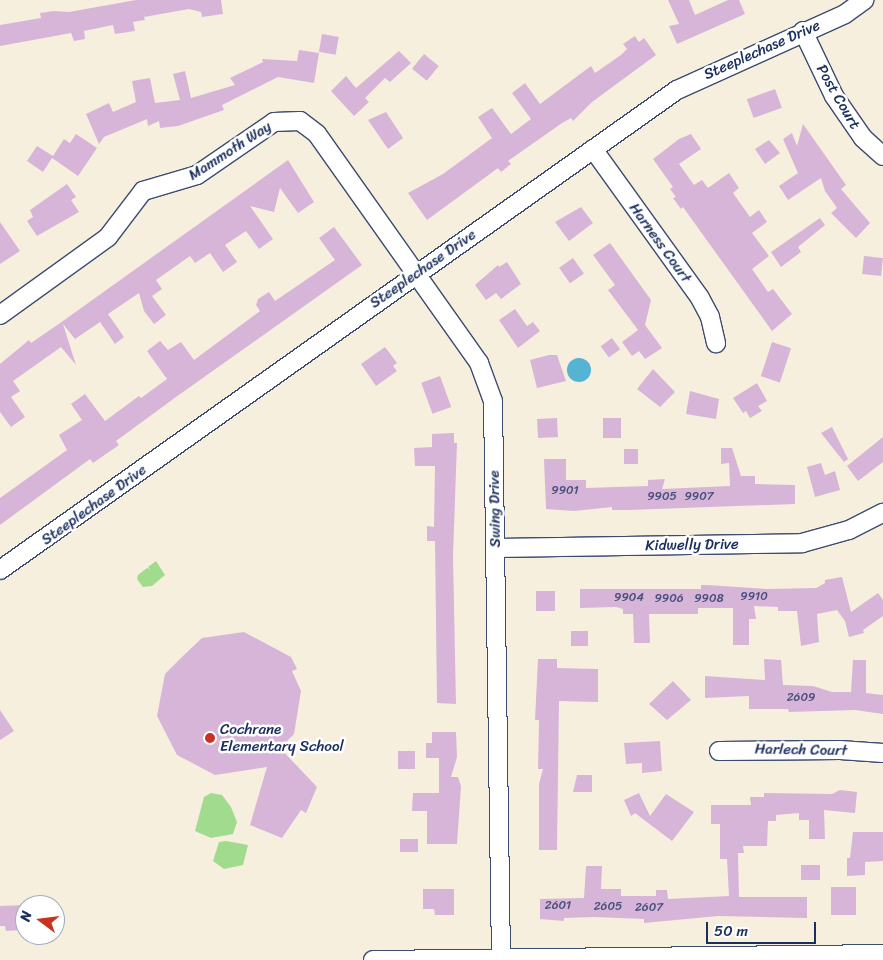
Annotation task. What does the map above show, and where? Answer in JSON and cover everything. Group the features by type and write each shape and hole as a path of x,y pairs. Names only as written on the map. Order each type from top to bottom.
{"street":[{"name":"Steeplechase Drive","path":"0,570 677,90 803,31 845,14 864,0"},
{"name":"Post Court","path":"803,31 834,96 863,138 883,156"},
{"name":"Swing Drive","path":"300,121 317,134 418,272 479,363 490,387 493,400 496,548 501,959"},
{"name":"Mammoth Way","path":"0,315 108,237 143,191 197,175 274,122 300,121"},
{"name":"Harness Court","path":"593,148 700,298 710,317 716,343"},
{"name":"Kidwelly Drive","path":"496,548 802,543 850,530 883,513"},
{"name":"Harlech Court","path":"719,751 840,750 883,753"},
{"path":"373,960 883,954"}],"green space":[{"path":"156,561 165,575 152,586 143,587 137,579 138,575 147,568 150,569 148,567"},
{"path":"211,793 222,795 231,807 237,822 233,834 211,838 195,831 204,797"},
{"path":"226,841 248,845 243,865 224,869 213,861 219,842"}],"water":[{"path":"579,358 584,359 590,365 590,375 584,381 579,382 574,381 568,375 567,370 568,365 574,359"}],"building":[{"path":"136,0 221,0 223,14 202,17 201,12 189,9 144,17 145,20 133,22 135,31 115,34 113,25 84,31 85,39 74,41 71,33 0,46 0,25 41,18 40,13 54,11 69,12"},
{"path":"668,0 689,0 695,15 728,0 739,0 745,14 677,44 669,26 679,24"},
{"path":"322,34 339,37 336,55 319,52"},
{"path":"635,36 639,42 644,38 656,55 592,102 573,121 571,118 562,123 508,161 511,164 501,172 498,168 427,220 408,193 443,174 492,138 478,117 492,108 511,134 531,119 512,93 525,83 540,104 591,66 595,73 621,55 627,49 623,44"},
{"path":"299,50 319,53 314,83 278,77 222,105 224,110 178,126 160,128 159,121 148,126 147,119 104,137 99,144 86,114 109,103 113,112 136,102 132,81 150,78 155,103 180,100 173,74 185,71 191,98 235,85 230,78 263,62 262,59 297,61"},
{"path":"399,51 411,63 390,82 385,78 365,98 369,102 354,116 331,91 346,76 356,88"},
{"path":"424,54 439,66 427,81 412,69"},
{"path":"775,89 782,108 754,118 747,99"},
{"path":"386,112 403,138 388,149 368,120"},
{"path":"803,124 846,185 841,189 870,223 856,238 831,213 837,208 825,191 821,178 788,200 779,186 798,173 783,139 792,133 797,146"},
{"path":"76,134 97,148 78,176 52,158 43,172 27,161 37,146 53,156 64,139 70,143"},
{"path":"691,134 701,149 679,164 694,185 702,180 708,188 729,173 739,188 733,193 750,217 759,210 767,222 752,233 769,256 752,269 768,292 773,289 792,314 772,331 683,207 681,209 673,198 676,197 670,189 673,187 653,159 679,139"},
{"path":"769,140 780,153 765,164 755,149"},
{"path":"288,160 314,202 298,213 280,188 274,212 250,206 273,239 259,249 246,231 225,245 237,262 223,272 210,253 195,263 190,256 156,280 162,289 152,296 166,315 154,324 144,311 139,293 108,314 124,337 115,344 100,322 75,339 63,324 76,365 61,347 13,381 20,391 11,397 25,417 11,427 0,412 0,364 29,340 31,343 63,321"},
{"path":"67,184 76,197 71,200 79,212 37,236 27,221 33,217 30,210"},
{"path":"581,207 593,223 569,241 555,222"},
{"path":"820,218 825,225 798,247 801,252 781,267 771,252"},
{"path":"0,222 20,251 0,264"},
{"path":"334,227 362,265 116,441 119,445 93,463 90,459 0,525 0,498 67,450 59,435 82,420 71,404 85,394 105,421 139,396 141,398 167,379 147,351 160,341 168,350 181,342 194,360 260,311 256,305 258,299 269,292 275,301 335,260 319,238"},
{"path":"610,243 651,300 645,325 662,348 645,359 639,351 632,356 622,342 638,330 608,290 615,285 593,255"},
{"path":"864,256 883,258 881,276 862,274"},
{"path":"573,258 584,274 570,283 559,268"},
{"path":"507,262 521,284 501,299 496,293 486,300 475,285 498,265 499,267"},
{"path":"515,309 527,326 533,322 540,331 518,348 499,320"},
{"path":"612,338 620,349 609,358 601,346"},
{"path":"772,342 791,348 780,382 761,376"},
{"path":"385,347 397,363 393,366 397,371 376,386 361,364"},
{"path":"557,355 566,381 537,388 530,360"},
{"path":"653,369 675,392 660,407 637,389"},
{"path":"440,376 451,407 432,414 421,383"},
{"path":"757,383 767,401 758,406 762,411 750,418 746,411 743,413 733,398"},
{"path":"690,391 719,399 716,419 686,414"},
{"path":"557,418 558,437 538,438 537,419"},
{"path":"603,418 621,418 621,438 603,438"},
{"path":"832,427 848,459 844,462 821,433"},
{"path":"454,433 454,443 457,443 453,556 456,704 437,703 435,541 427,541 427,526 434,527 435,466 415,466 414,448 432,447 432,434"},
{"path":"883,437 883,462 858,481 847,466"},
{"path":"721,448 732,448 741,476 755,476 755,484 795,485 795,504 629,510 612,510 612,507 574,511 546,509 544,459 566,459 566,480 586,480 586,488 648,486 648,480 665,479 662,489 730,486 729,463 721,464"},
{"path":"624,449 638,449 638,464 624,464"},
{"path":"821,463 825,475 835,471 840,490 815,497 807,467"},
{"path":"842,577 851,612 878,593 883,600 883,616 863,630 864,633 849,637 845,621 837,610 817,614 819,642 801,646 797,611 778,611 778,607 754,606 756,619 749,619 749,645 733,645 733,608 698,608 698,614 649,614 650,643 634,643 633,614 623,614 623,609 616,607 580,608 580,589 701,589 701,585 766,589 816,588 825,583 825,580"},
{"path":"536,591 555,591 555,611 536,611"},
{"path":"571,631 588,631 588,646 571,646"},
{"name":"Cochrane Elementary School","path":"244,632 291,657 297,669 292,671 301,691 294,734 280,748 317,787 306,813 301,810 282,838 250,825 267,767 215,775 177,755 157,716 165,674 183,656 202,638"},
{"path":"538,659 557,659 557,668 598,669 598,702 559,701 557,850 539,850 539,784 543,769 538,769 539,720 535,720"},
{"path":"764,659 781,660 783,685 813,686 832,692 851,692 853,660 866,660 866,693 883,695 883,714 855,710 789,712 788,709 749,709 749,696 705,698 705,676 765,680"},
{"path":"673,681 691,700 667,720 649,704"},
{"path":"0,710 14,731 0,740"},
{"path":"432,732 456,732 457,757 451,777 458,777 461,786 457,844 427,844 427,811 412,811 413,793 439,793 439,758 426,758 426,743 432,743"},
{"path":"660,741 662,771 642,773 642,763 626,764 624,743"},
{"path":"398,751 415,751 415,769 398,769"},
{"path":"577,775 592,775 592,792 573,792"},
{"path":"840,790 857,792 855,813 824,810 825,839 809,839 809,820 799,820 799,813 776,815 776,821 768,821 767,846 743,846 744,853 738,853 739,897 807,897 807,918 718,916 644,923 644,919 594,917 564,918 564,921 540,919 540,899 584,898 586,866 602,866 601,889 621,889 621,896 656,896 656,890 667,890 668,899 729,896 727,859 720,859 720,824 711,824 711,805 751,805 750,797 764,797 764,793 832,794"},
{"path":"639,793 650,816 666,794 694,812 672,841 635,813 631,816 624,800"},
{"path":"853,832 883,832 883,861 865,862 865,875 847,876 847,858 850,858"},
{"path":"400,839 418,839 418,852 400,852"},
{"path":"801,865 820,865 820,880 801,880"},
{"path":"831,887 856,887 856,915 831,915"},
{"path":"423,889 454,889 454,915 435,915 434,909 423,909"},
{"path":"15,905 15,930 6,931 5,926 0,926 0,906"}],"place":[{"name":"Cochrane Elementary School","path":"210,738"}]}
